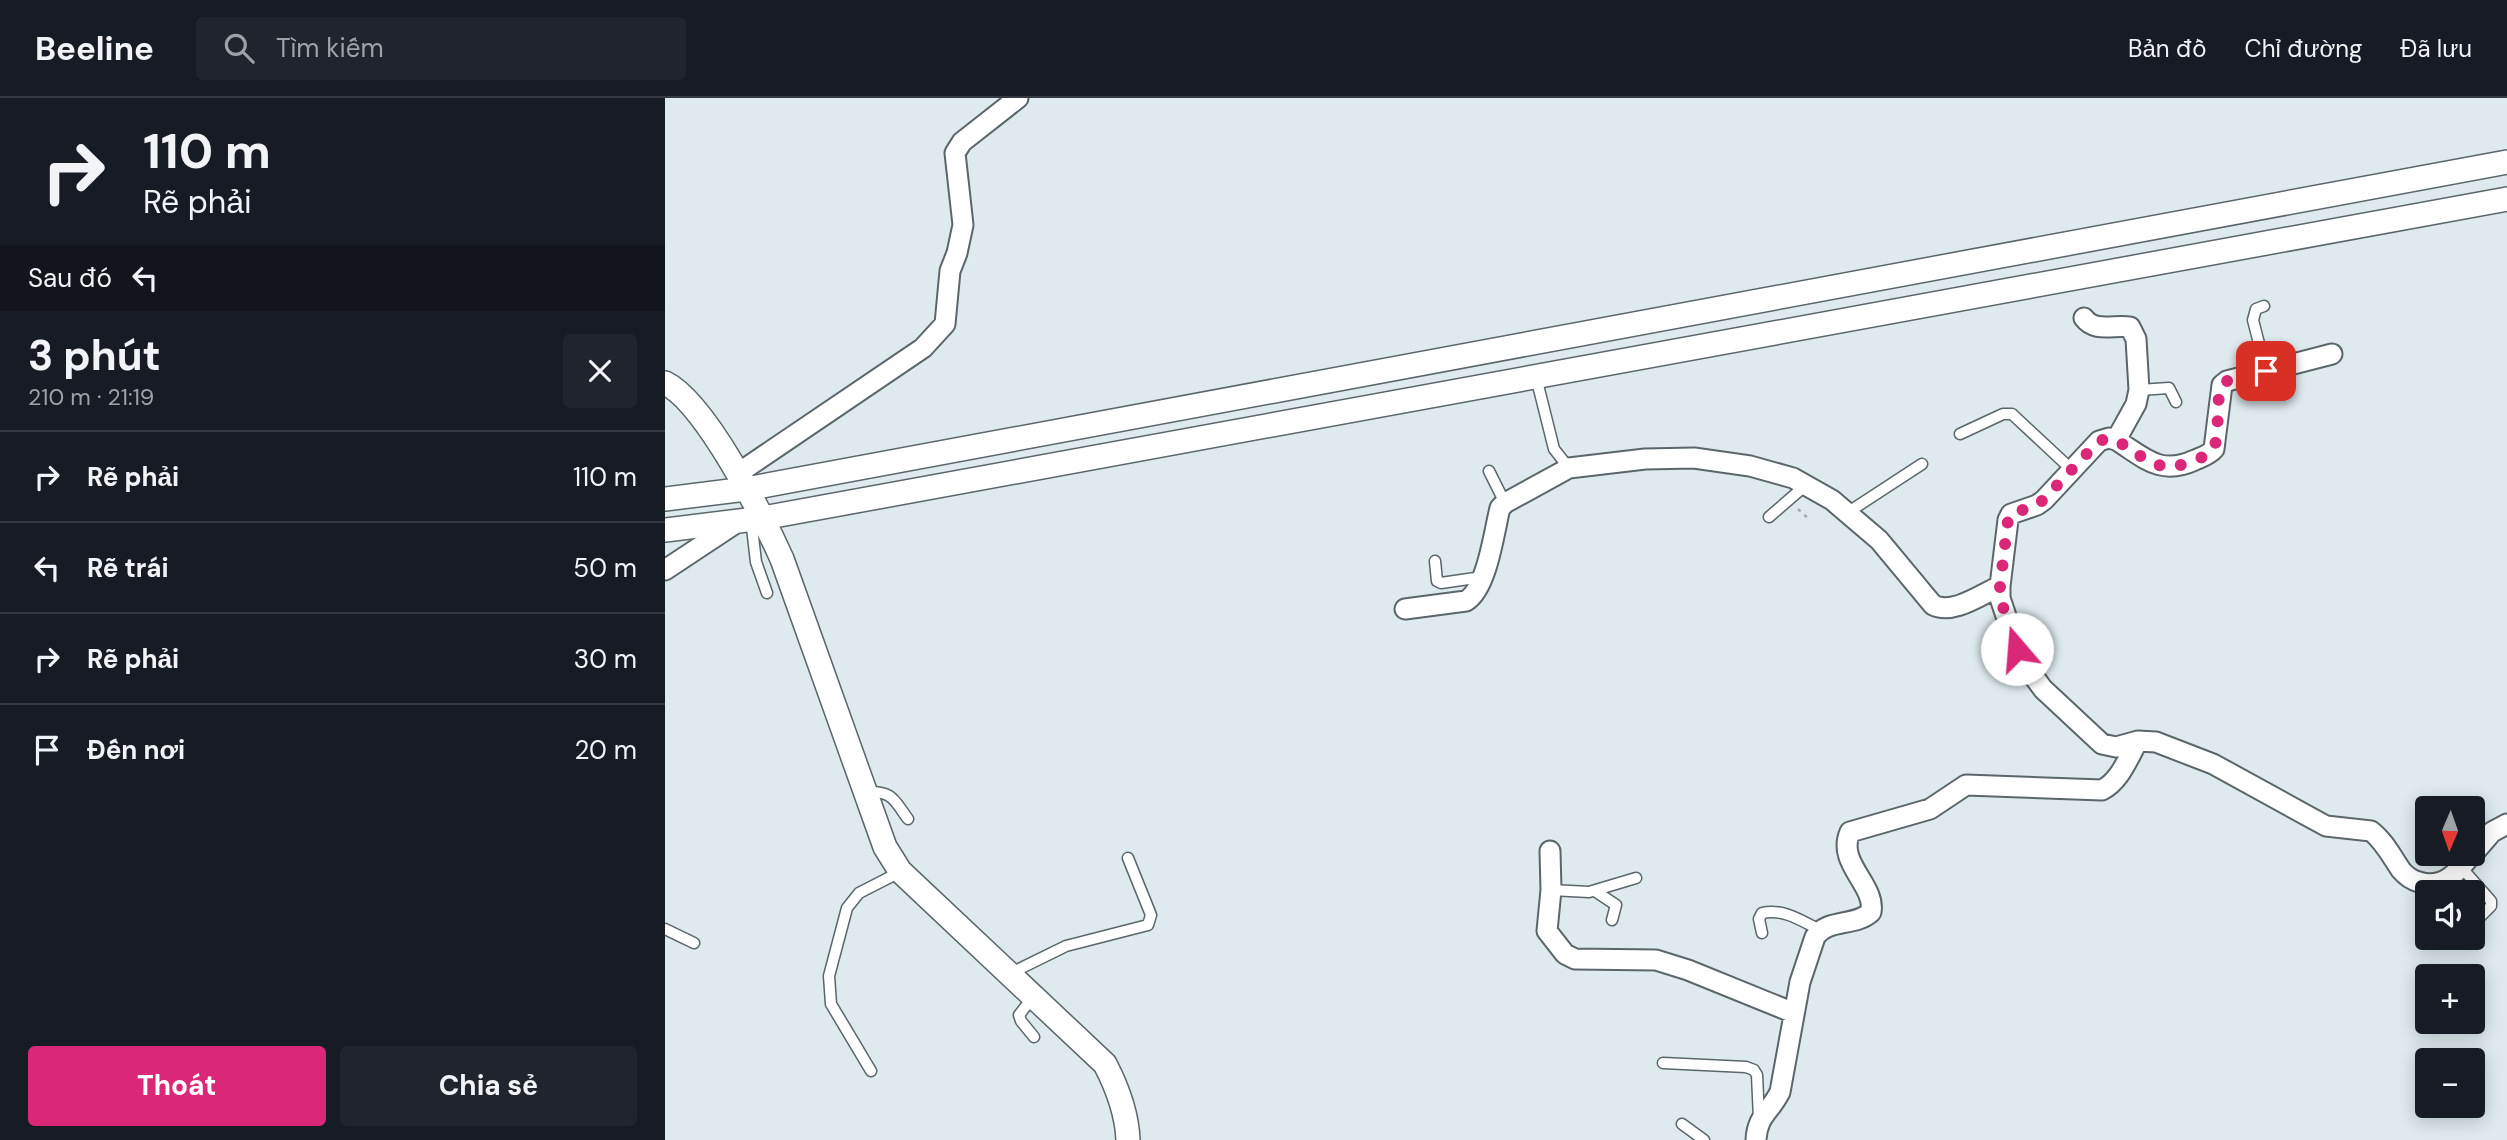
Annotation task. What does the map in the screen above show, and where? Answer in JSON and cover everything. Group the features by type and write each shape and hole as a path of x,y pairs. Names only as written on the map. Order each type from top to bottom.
{"street":[{"path":"742,481 923,348 945,324 950,271 963,225 955,153 962,142 1018,98"},
{"path":"665,499 742,481 2507,162"},
{"path":"665,530 751,519 2507,199"},
{"path":"2084,318 2096,327 2124,326 2130,327 2134,332 2139,390 2136,404 2116,440"},
{"path":"2332,354 2227,381 2222,385 2215,444 2210,453 2181,467 2164,468 2116,440 2109,438 2099,441 2037,505 2011,514 2008,520 2000,598 2021,659 2043,689 2102,744 2116,747 2138,741 2156,742 2202,759 2326,826 2371,831 2404,873 2415,881"},
{"path":"665,383 693,407 742,481 751,519 782,559 885,847 900,871 1105,1064 1124,1113 1128,1140"},
{"path":"1405,609 1466,601 1473,597 1483,577 1500,508 1505,503 1569,468 1645,458 1694,458 1750,466 1793,478 1832,500 1879,540 1933,605 1940,609 1950,608 2000,586"},
{"path":"665,570 751,519"},
{"path":"1756,1140 1759,1119 1780,1092 1800,982 1815,936 1827,926 1860,919 1871,912 1871,900 1850,861 1847,837 1855,828 1930,809 1966,785 2102,790 2116,779 2138,741"},
{"path":"2485,840 2492,832 2507,824"},
{"path":"1550,851 1551,890 1547,931 1565,954 1575,959 1656,960 1688,970 1794,1013"},
{"path":"2447,880 2461,866"}],"lane":[{"path":"2265,306 2256,309 2253,320 2266,371"},
{"path":"1536,377 1554,449 1569,468"},
{"path":"2139,390 2169,388 2176,402"},
{"path":"1961,434 2003,414 2012,414 2072,470"},
{"path":"1847,513 1922,464"},
{"path":"1489,471 1505,503"},
{"path":"1769,517 1806,485"},
{"path":"751,519 756,562 767,593"},
{"path":"1435,561 1437,581 1441,583 1483,577"},
{"path":"867,792 881,791 890,794 908,819"},
{"path":"1009,974 1066,946 1148,925 1151,915 1128,858"},
{"path":"871,1071 831,1003 829,976 847,908 859,893 900,871"},
{"path":"1551,890 1595,891 1636,878"},
{"path":"2485,889 2491,906 2485,912"},
{"path":"1595,891 1616,905 1612,920"},
{"path":"1762,933 1759,919 1762,913 1768,912 1790,915 1820,930"},
{"path":"665,929 694,943"},
{"path":"1033,997 1019,1015 1034,1037"},
{"path":"1664,1063 1746,1067 1754,1070 1757,1075 1759,1119"},
{"path":"1682,1124 1704,1140"}],"route":[{"path":"2017,649 2000,598 2008,520 2011,514 2037,505 2099,441 2109,438 2116,440 2164,468 2181,467 2210,453 2215,444 2222,385 2227,381 2266,371"}]}
